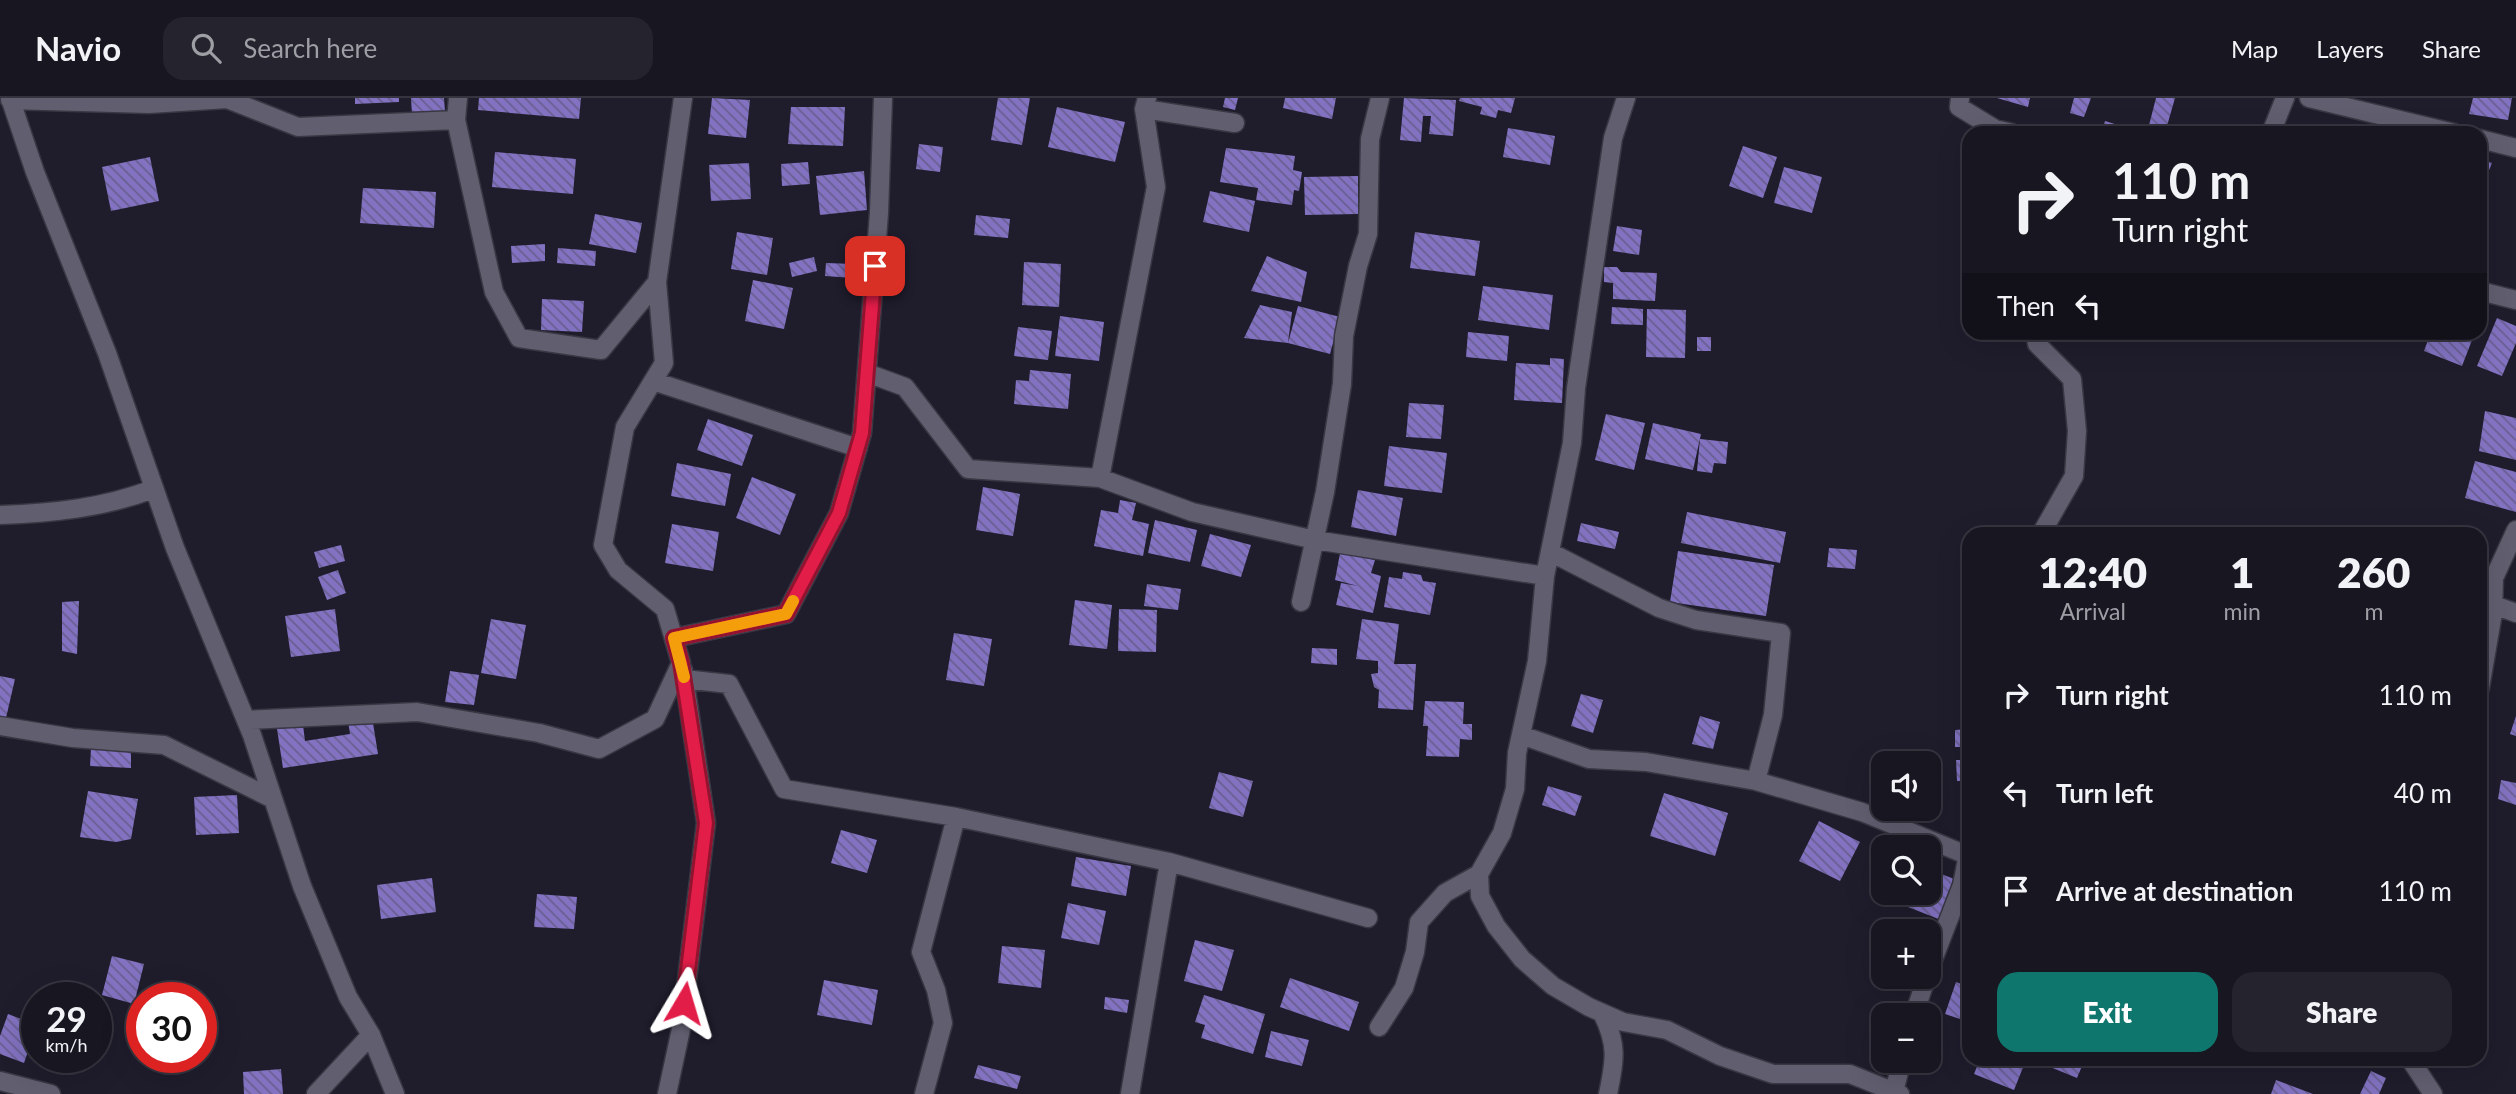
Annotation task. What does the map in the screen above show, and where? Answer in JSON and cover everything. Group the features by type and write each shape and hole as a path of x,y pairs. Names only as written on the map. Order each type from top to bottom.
{"street":[{"path":"458,98 456,120 494,292 519,338 601,350 657,282"},
{"path":"667,1094 681,1029 706,823 683,671 665,609 618,570 603,545 625,427 664,363 657,282 683,98"},
{"path":"674,638 786,614 839,513 858,448 867,373 879,213 883,98"},
{"path":"1301,602 1315,540 1342,384 1344,335 1358,266 1368,234 1369,152 1380,98"},
{"path":"1379,1027 1404,988 1415,952 1419,922 1445,893 1479,874 1503,833 1515,789 1521,736 1543,624 1545,576 1572,443 1576,388 1613,138 1626,98"},
{"path":"1961,98 1959,107 1989,126"},
{"path":"2274,126 2285,98"},
{"path":"2309,98 2425,126"},
{"path":"395,1094 371,1035 348,997 302,886 246,720 153,488 107,353 35,172 10,99 149,104 227,99 298,127 456,120"},
{"path":"1100,478 1156,187 1145,103 1235,123"},
{"path":"2487,141 2516,148"},
{"path":"2487,293 2516,300"},
{"path":"2036,340 2037,344 2073,379 2077,431 2074,476 2045,527"},
{"path":"867,373 905,387 968,469 1100,478 1192,512 1315,540 1545,576"},
{"path":"653,381 858,448"},
{"path":"0,515 46,513 117,503 153,488"},
{"path":"2487,646 2494,605 2494,579 2516,530"},
{"path":"1550,552 1659,608 1696,620 1781,634 1773,715 1756,781"},
{"path":"2494,605 2516,613"},
{"path":"246,720 417,712 539,733 599,749 655,719 683,671"},
{"path":"683,671 729,684 784,789 956,817 1169,862 1368,918"},
{"path":"0,726 73,738 164,745 273,799"},
{"path":"1521,736 1588,759 1646,762 1756,781 1862,812 1962,851"},
{"path":"924,1094 943,1023 936,990 920,952 956,817"},
{"path":"1130,1094 1169,862"},
{"path":"1479,874 1480,896 1496,926 1522,959 1553,986 1602,1013 1623,1022 1667,1030 1720,1056 1773,1074 1850,1074 1870,1089 1897,1093 1900,1073"},
{"path":"1941,940 1962,886"},
{"path":"1602,1013 1614,1037 1614,1066 1608,1094"},
{"path":"316,1094 371,1035"},
{"path":"2415,1066 2433,1094"},
{"path":"0,1081 51,1094"}],"building":[{"path":"355,98 399,98 399,102 355,104"},
{"path":"411,98 444,98 445,112 412,115"},
{"path":"479,98 581,98 579,119 478,110"},
{"path":"712,98 750,100 746,138 708,134"},
{"path":"998,98 1030,98 1022,145 991,140"},
{"path":"1225,98 1238,98 1235,110 1223,107"},
{"path":"1285,98 1336,98 1332,119 1283,108"},
{"path":"1404,98 1456,100 1453,136 1429,134 1431,116 1423,116 1421,142 1400,140"},
{"path":"1460,98 1515,98 1511,113 1498,110 1496,118 1480,114 1482,107 1459,101"},
{"path":"1997,98 2030,98 2028,107"},
{"path":"2074,98 2091,98 2084,117 2070,113"},
{"path":"2156,98 2175,98 2167,126 2149,126"},
{"path":"2473,98 2512,98 2508,120 2469,114"},
{"path":"791,107 845,107 843,146 788,144"},
{"path":"1057,107 1125,122 1115,162 1048,147"},
{"path":"2105,121 2121,126 2103,126"},
{"path":"1508,128 1555,136 1550,165 1503,157"},
{"path":"919,144 943,147 940,172 916,169"},
{"path":"1743,146 1777,157 1763,198 1729,186"},
{"path":"1226,148 1295,156 1293,170 1302,172 1299,191 1294,190 1292,205 1256,200 1258,188 1220,182"},
{"path":"495,152 576,159 573,194 492,187"},
{"path":"150,157 159,201 111,211 102,167"},
{"path":"2487,161 2492,163 2487,175"},
{"path":"808,162 810,184 782,186 781,164"},
{"path":"749,163 751,199 711,201 709,165"},
{"path":"1784,167 1822,177 1812,213 1774,203"},
{"path":"864,171 867,210 820,215 816,176"},
{"path":"1358,176 1358,214 1305,215 1304,177"},
{"path":"363,188 436,192 434,228 360,223"},
{"path":"1210,191 1255,201 1249,232 1203,222"},
{"path":"595,214 642,223 636,253 589,244"},
{"path":"976,215 1010,219 1008,238 974,235"},
{"path":"1617,226 1642,230 1639,255 1613,251"},
{"path":"737,232 773,238 767,275 731,269"},
{"path":"1415,232 1480,241 1475,276 1410,268"},
{"path":"545,244 545,261 512,263 511,246"},
{"path":"558,248 596,251 595,266 557,263"},
{"path":"1267,256 1307,272 1301,302 1251,291"},
{"path":"814,257 817,271 792,277 789,263"},
{"path":"1024,262 1061,264 1059,307 1022,305"},
{"path":"826,263 854,264 853,278 825,276"},
{"path":"1604,267 1617,267 1621,272 1657,273 1655,301 1613,299 1613,283 1604,282"},
{"path":"753,280 793,288 784,329 745,321"},
{"path":"1483,286 1553,295 1549,330 1478,320"},
{"path":"542,299 584,301 582,332 541,330"},
{"path":"1260,305 1292,312 1288,343 1244,338"},
{"path":"1298,306 1340,317 1330,354 1288,343"},
{"path":"1612,307 1643,309 1643,325 1611,324"},
{"path":"1647,309 1686,310 1685,358 1646,357"},
{"path":"1060,316 1104,322 1099,361 1055,356"},
{"path":"2497,318 2516,326 2516,343 2502,376 2477,366"},
{"path":"1018,327 1052,331 1048,360 1014,356"},
{"path":"1468,332 1509,336 1507,361 1466,357"},
{"path":"1697,337 1711,337 1711,351 1697,351"},
{"path":"2428,340 2472,340 2462,366 2424,351"},
{"path":"1550,358 1564,359 1562,403 1514,400 1516,363 1550,365"},
{"path":"1030,370 1071,374 1068,409 1014,404 1016,380 1029,381"},
{"path":"1409,403 1444,405 1441,439 1406,437"},
{"path":"2485,411 2516,418 2516,460 2479,451"},
{"path":"1606,414 1645,423 1634,470 1595,460"},
{"path":"708,419 753,435 742,466 697,450"},
{"path":"1653,423 1701,434 1693,470 1645,459"},
{"path":"1700,439 1728,442 1726,464 1714,463 1712,473 1697,471"},
{"path":"1389,446 1447,453 1442,493 1384,486"},
{"path":"2475,461 2516,472 2516,512 2465,498"},
{"path":"677,463 731,474 725,506 671,496"},
{"path":"752,477 796,494 780,535 736,518"},
{"path":"983,487 1020,494 1013,536 976,530"},
{"path":"1358,490 1403,498 1396,536 1351,527"},
{"path":"1120,500 1136,503 1132,520 1149,524 1143,556 1094,546 1101,510 1118,513"},
{"path":"1687,512 1786,532 1780,563 1681,543"},
{"path":"1155,520 1197,530 1190,562 1148,553"},
{"path":"1581,523 1619,532 1615,549 1577,541"},
{"path":"672,524 719,532 713,571 665,563"},
{"path":"1210,534 1251,545 1241,577 1201,566"},
{"path":"341,545 345,561 319,568 314,552"},
{"path":"1829,548 1857,550 1855,569 1827,567"},
{"path":"1678,551 1774,565 1766,616 1670,602"},
{"path":"1340,553 1375,560 1371,573 1381,576 1373,613 1336,605 1341,583 1358,586 1335,580"},
{"path":"338,570 346,593 327,600 318,577"},
{"path":"1403,572 1421,575 1423,581 1436,583 1430,615 1384,607 1389,577 1402,579"},
{"path":"1147,584 1181,589 1178,610 1144,606"},
{"path":"1075,600 1112,605 1107,649 1069,645"},
{"path":"79,601 77,654 62,651 62,602"},
{"path":"335,609 340,651 291,657 285,616"},
{"path":"1119,609 1157,610 1156,652 1118,651"},
{"path":"491,619 526,625 516,679 481,673"},
{"path":"1362,619 1399,624 1394,664 1416,664 1413,710 1378,708 1379,690 1374,687 1371,674 1378,673 1378,661 1356,659"},
{"path":"954,633 992,639 984,686 946,680"},
{"path":"1312,648 1337,649 1337,665 1311,663"},
{"path":"450,671 479,675 474,705 445,702"},
{"path":"0,676 15,679 6,718 0,717"},
{"path":"1581,694 1603,700 1593,733 1571,726"},
{"path":"1425,701 1464,702 1463,724 1472,724 1472,740 1460,739 1459,757 1426,756 1428,726 1423,726"},
{"path":"1700,716 1720,722 1713,749 1692,744"},
{"path":"2516,716 2516,736 2510,734"},
{"path":"372,717 378,754 283,768 277,729 303,725 305,741 350,734 348,721"},
{"path":"1955,730 1962,730 1962,747 1955,747"},
{"path":"91,748 131,751 131,768 90,766"},
{"path":"1956,760 1962,760 1962,781 1957,781"},
{"path":"1219,772 1253,781 1243,817 1209,808"},
{"path":"2501,780 2516,783 2516,805 2498,799"},
{"path":"1548,786 1582,796 1575,816 1542,805"},
{"path":"88,791 138,799 131,839 116,842 80,837"},
{"path":"1664,793 1728,813 1715,856 1650,836"},
{"path":"237,795 239,833 196,835 194,797"},
{"path":"1819,821 1860,842 1840,881 1799,861"},
{"path":"841,830 877,840 867,873 831,863"},
{"path":"1076,857 1131,866 1126,896 1071,886"},
{"path":"1941,874 1957,880 1941,920 1903,905 1941,905"},
{"path":"432,878 436,912 381,919 377,885"},
{"path":"537,894 577,897 574,929 534,927"},
{"path":"1068,903 1106,911 1099,945 1061,938"},
{"path":"1195,940 1234,950 1222,991 1184,981"},
{"path":"1002,946 1045,950 1041,988 998,983"},
{"path":"112,956 144,964 140,982 126,982 126,1002 112,998 112,982 105,982"},
{"path":"1290,978 1359,1002 1349,1031 1280,1007"},
{"path":"824,980 878,990 872,1025 817,1015"},
{"path":"1956,982 1962,984 1962,1020 1945,1014"},
{"path":"1204,995 1265,1014 1253,1054 1201,1038 1205,1025 1195,1022"},
{"path":"1105,997 1129,1000 1127,1013 1104,1009"},
{"path":"8,1014 21,1019 21,1062 0,1054 0,1036"},
{"path":"1271,1031 1309,1040 1302,1066 1265,1057"},
{"path":"978,1065 1021,1076 1017,1089 974,1078"},
{"path":"1977,1066 2024,1066 2014,1090 1974,1074"},
{"path":"2048,1066 2082,1066 2077,1078"},
{"path":"281,1069 283,1094 244,1094 243,1072"},
{"path":"2371,1071 2386,1078 2379,1094 2360,1094"},
{"path":"2276,1080 2313,1094 2271,1094"}],"slow traffic":[{"path":"684,677 674,638 786,614 793,601"}],"route":[{"path":"684,1003 706,823 681,663 674,638 786,614 839,513 862,433 875,266"}]}
